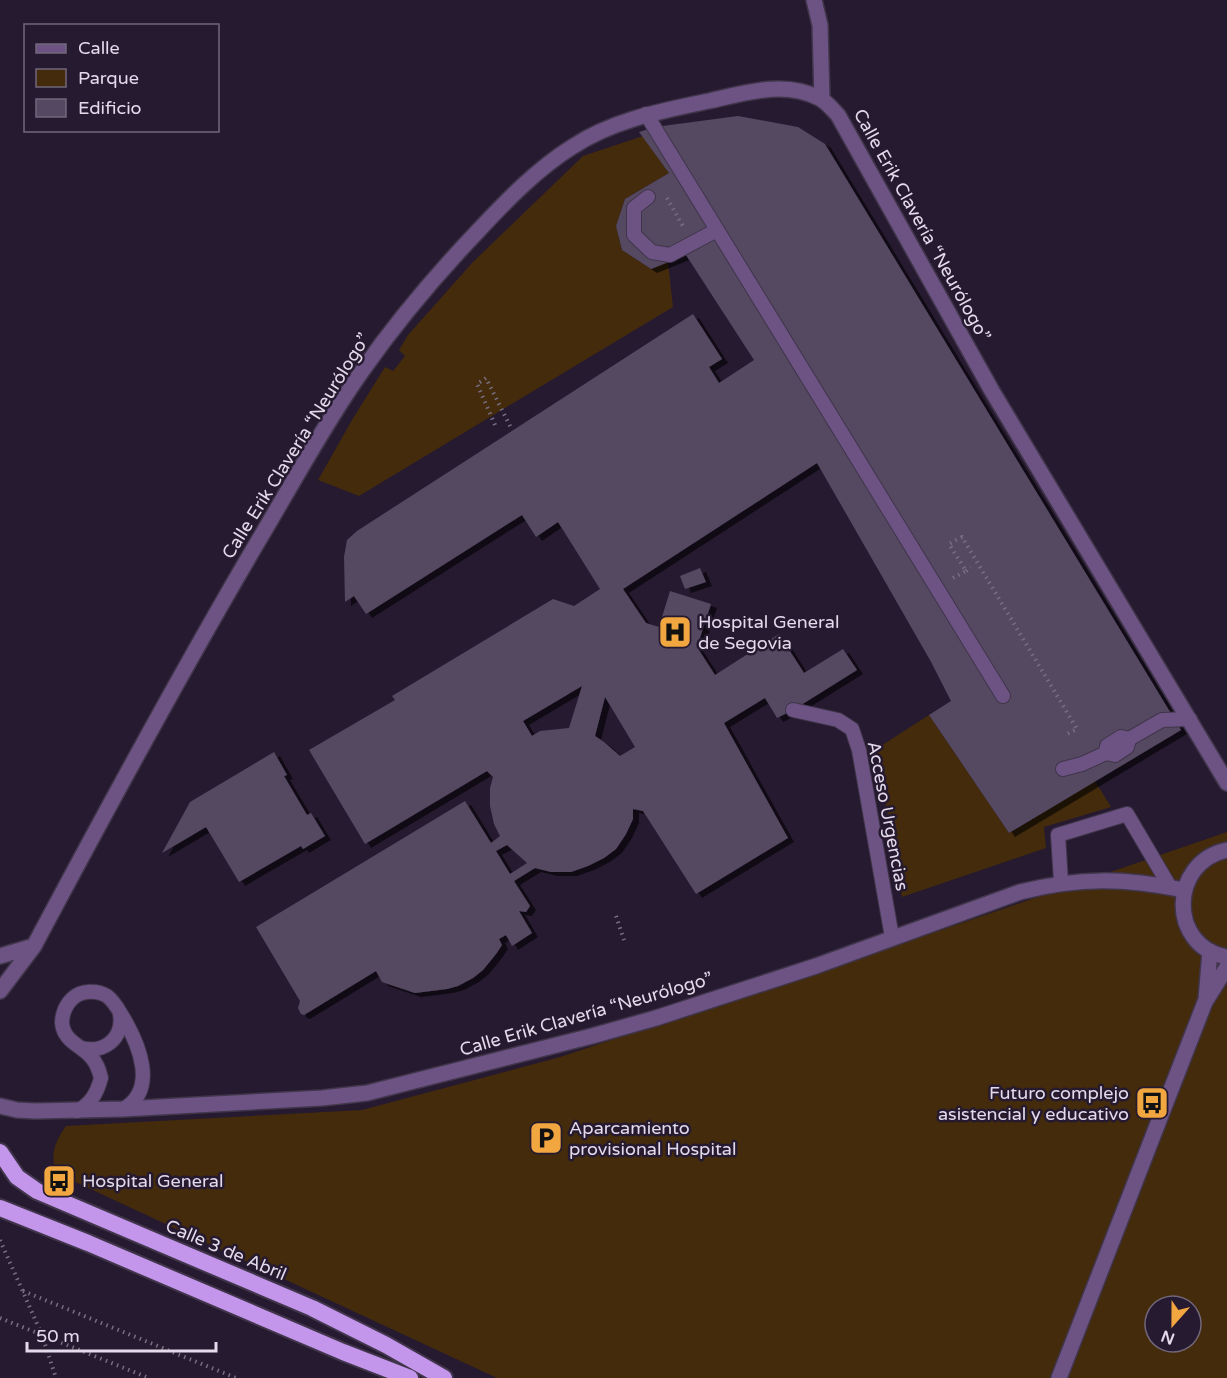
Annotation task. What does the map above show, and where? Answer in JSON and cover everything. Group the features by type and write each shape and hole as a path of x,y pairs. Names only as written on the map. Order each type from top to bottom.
{"highway":[{"name":"Calle 3 de Abril","path":"0,1152 17,1176 37,1191 312,1308 386,1345 444,1378"},
{"path":"0,1208 410,1378"}],"street":[{"path":"814,0 820,25 822,99"},
{"name":"Calle Erik Clavería “Neurólogo”","path":"0,991 34,946 208,626 360,373 444,266 506,201 548,164 574,145 606,129 646,114 775,87 798,90 822,99 838,115 992,391 1227,783"},
{"path":"1227,850 1210,856 1202,862 1177,889 1193,935 1210,951 1227,957"},
{"name":"Calle Erik Clavería “Neurólogo”","path":"0,1106 17,1110 77,1111 355,1095 453,1072 656,1018 816,966 1020,892 1061,882 1110,879 1177,889"},
{"path":"1150,884 1184,914"},
{"path":"0,956 34,946"},
{"path":"1205,1002 1210,951"},
{"path":"1059,1378 1205,1002 1227,967"},
{"name":"Calle Erik Clavería “Neurólogo”","path":"0,1114 17,1110"}],"lane":[{"path":"646,114 1003,696"},
{"path":"648,197 634,208 633,224 634,235 652,252 670,255 717,230"},
{"name":"Acceso Urgencias","path":"793,710 838,720 852,729 859,750 892,937"},
{"path":"1063,769 1082,764 1106,753 1107,746 1121,736 1129,739 1162,720 1190,719"},
{"path":"1061,882 1058,835 1127,814 1177,889"},
{"path":"77,1111 93,1097 101,1078 97,1064 69,1039 62,1025 64,1010 73,998 85,992 107,996 118,1008 133,1034 139,1052 143,1076 141,1088 136,1099 123,1109"},
{"path":"81,1048 98,1049 113,1041 120,1025 118,1008"}],"path":[{"path":"495,425 477,384 486,378 512,430"},
{"path":"966,571 949,544 962,537 1077,729 1067,734"},
{"path":"937,588 971,567"},
{"path":"616,916 625,943"},
{"path":"0,1240 42,1335 54,1377"},
{"path":"23,1291 236,1378"},
{"path":"0,1318 149,1378"}],"green space":[{"path":"643,136 669,173 625,199 616,226 622,250 651,269 668,262 673,307 359,496 318,480 385,367 393,371 405,356 399,350 408,335 472,263 583,156"},
{"path":"929,715 1009,833 1095,781 1111,807 1044,827 1046,848 902,897 876,749"},
{"name":"Futuro complejo asistencial y educativo","path":"1227,832 1227,1378 497,1378 56,1173 53,1160 59,1137 66,1126 362,1110 560,1057 883,950"}],"building":[{"path":"738,116 798,127 825,144 1181,730 1009,833 929,715 951,701 930,660 817,463 623,589 646,623 659,627 670,591 711,604 697,647 715,675 779,634 804,673 843,649 857,670 777,718 765,698 724,723 788,838 696,894 643,811 633,809 633,819 626,834 616,849 604,858 571,872 551,872 535,868 514,881 530,906 526,912 519,911 532,933 512,946 506,935 499,939 502,945 496,954 473,978 447,989 415,993 382,982 376,971 304,1015 301,1014 298,1008 300,1001 256,927 465,801 491,843 500,836 494,824 490,806 490,788 493,777 487,771 365,844 309,750 395,700 392,696 553,599 574,606 600,589 558,522 536,537 522,515 366,614 354,596 345,602 344,557 347,540 357,531 693,314 722,359 709,367 719,383 754,360 686,255 651,269 622,250 616,226 625,199 669,173 639,132 655,127","holes":["582,686 569,728 540,731 532,736 523,721","605,697 635,747 620,756 595,736","507,845 527,863 510,874 496,851"]},
{"path":"700,568 706,582 685,589 680,576"},
{"path":"274,752 287,775 284,776 307,815 311,813 325,836 303,849 301,846 239,882 206,827 162,853 190,802"}],"place":[{"name":"Hospital General de Segovia","path":"675,632"},
{"name":"Futuro complejo asistencial y educativo","path":"1152,1103"},
{"name":"Aparcamiento provisional Hospital","path":"546,1138"},
{"name":"Hospital General","path":"59,1181"}]}
